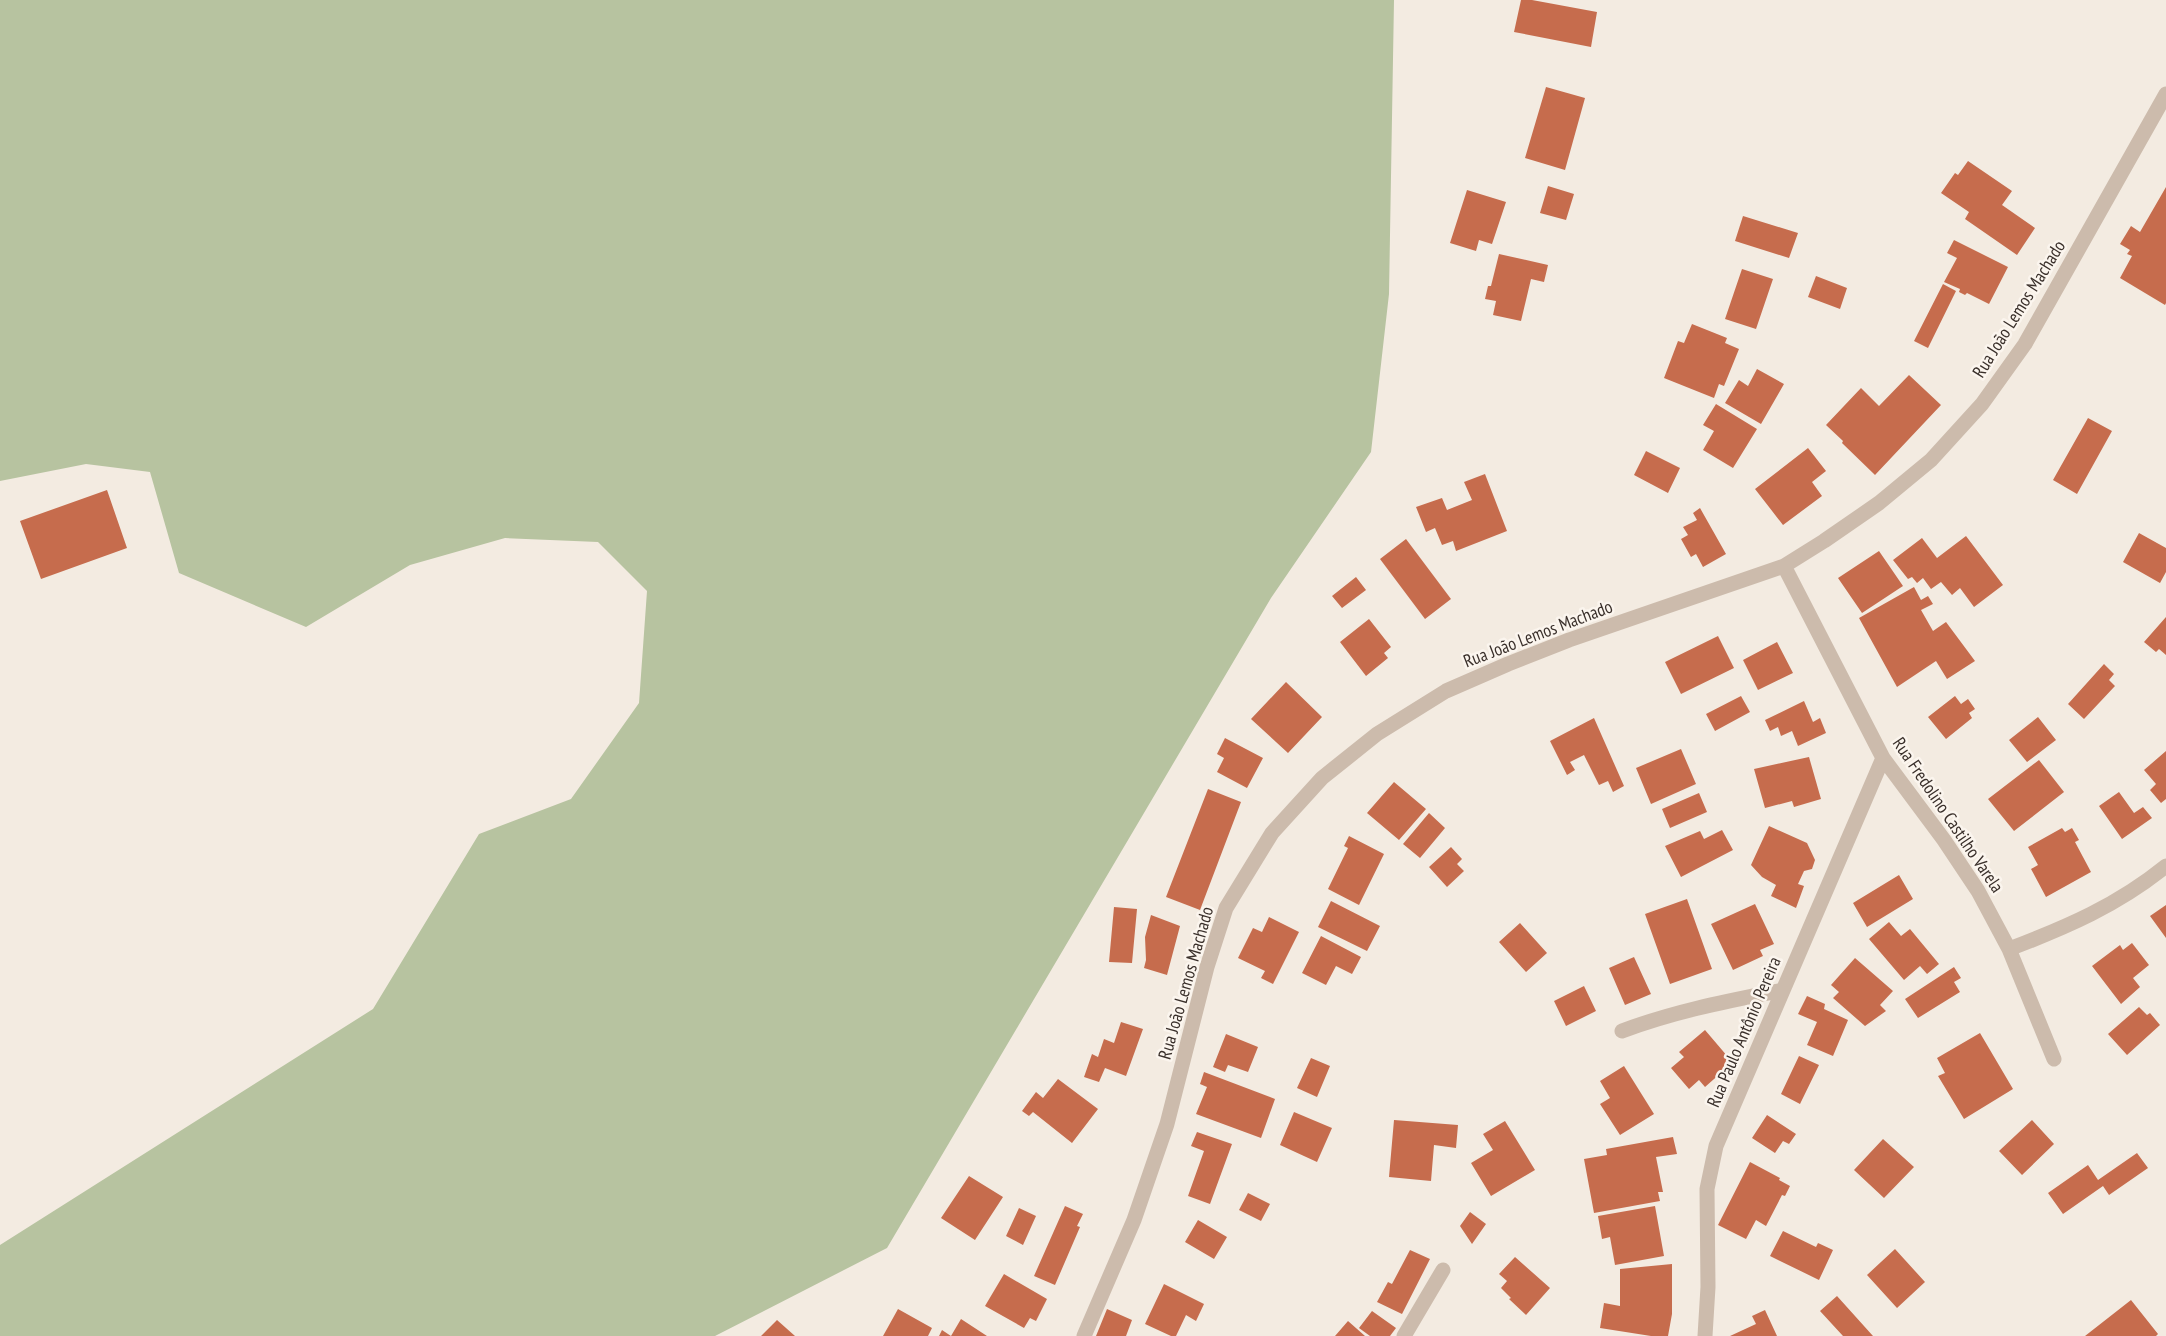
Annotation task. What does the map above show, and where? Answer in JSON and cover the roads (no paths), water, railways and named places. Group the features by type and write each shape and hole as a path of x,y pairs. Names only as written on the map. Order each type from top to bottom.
{"street":[{"name":"Rua João Lemos Machado","path":"1084,1336 1134,1220 1167,1125 1207,967 1226,908 1272,833 1322,778 1377,734 1446,691 1569,640 1784,566 1824,542 1879,503 1931,460 1982,404 2030,335 2166,94"},
{"path":"2152,119 2166,128"},
{"name":"Rua Fredolino Castilho Varela","path":"1784,566 1883,758 1944,840 1978,891 2009,949 2054,1059"},
{"name":"Rua Paulo Antônio Pereira","path":"1706,1336 1707,1189 1716,1146 1883,758"},
{"path":"2009,949 2066,927 2110,906 2166,866"},
{"path":"1622,1031 1692,1008 1784,990"},
{"path":"1404,1336 1443,1270"}]}
